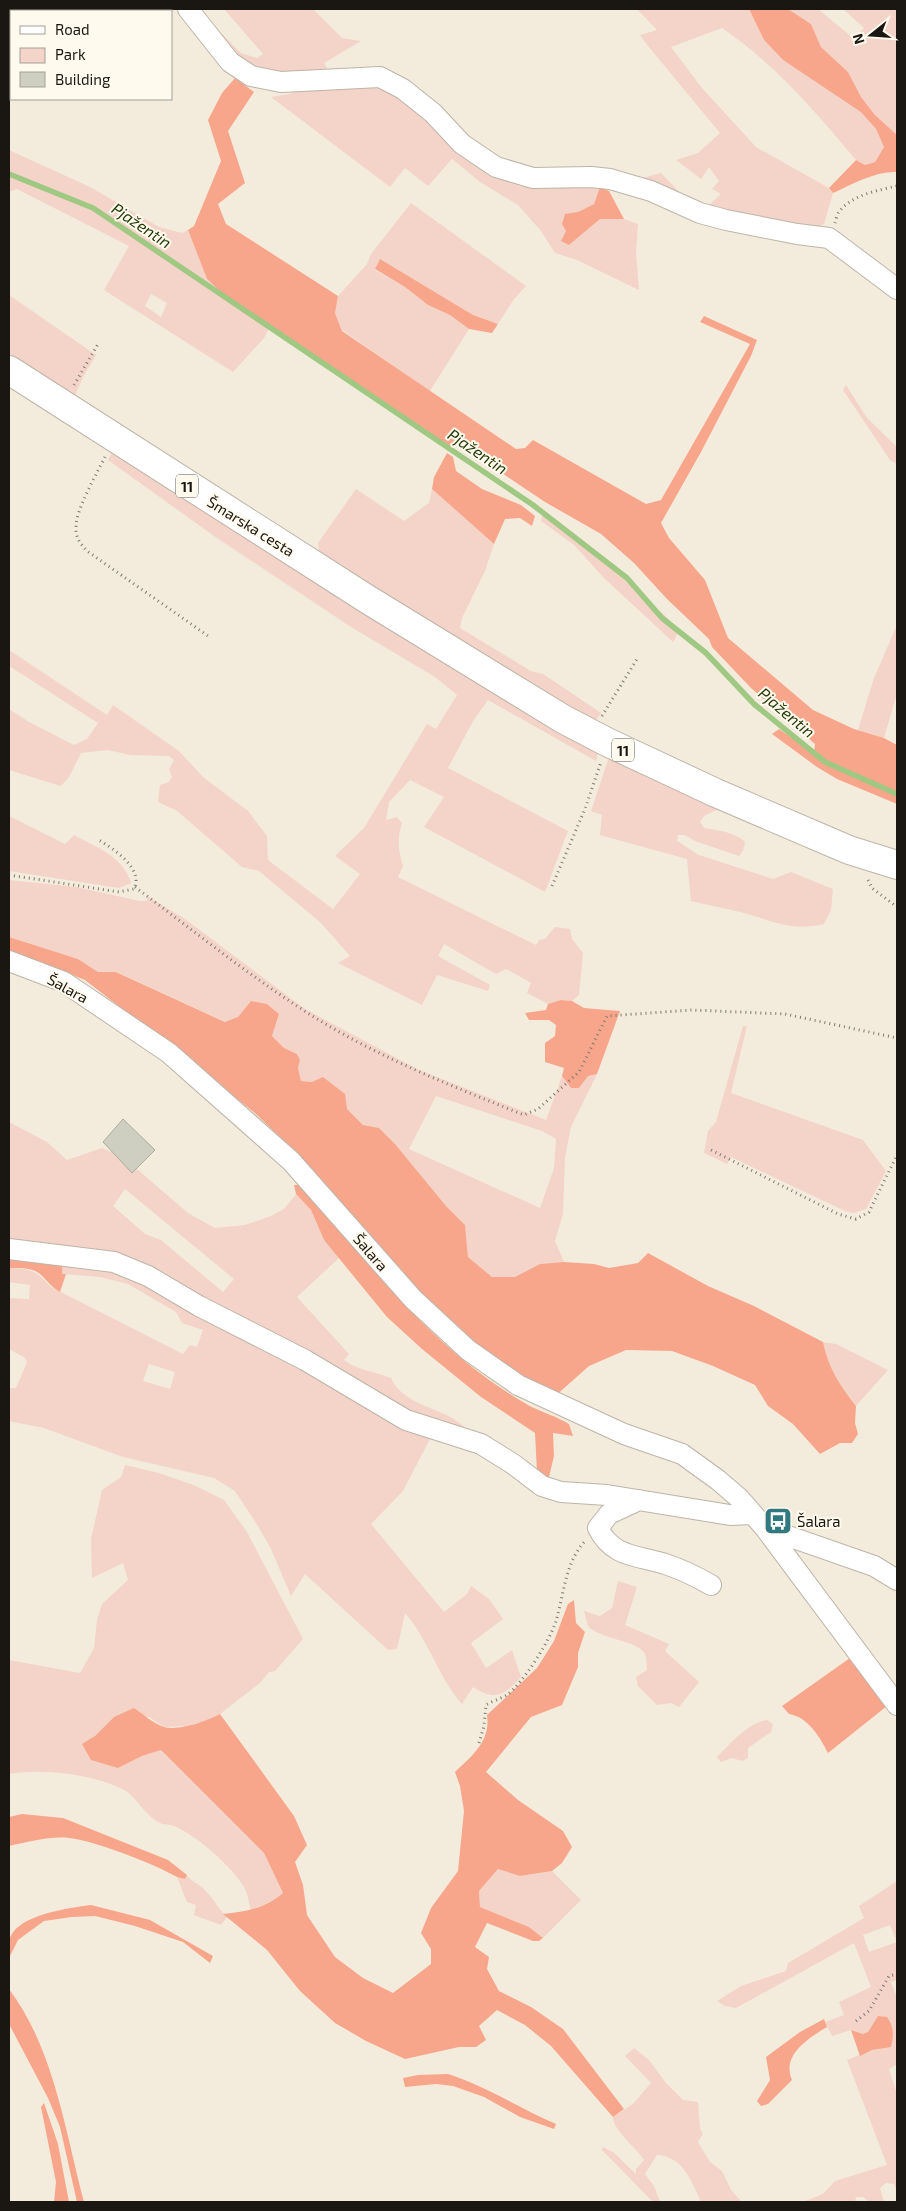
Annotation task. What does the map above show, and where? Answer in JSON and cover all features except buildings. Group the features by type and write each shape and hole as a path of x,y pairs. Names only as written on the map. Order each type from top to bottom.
{"main road":[{"name":"Šmarska cesta","path":"9,370 367,599 563,719 599,738"},
{"name":"11","path":"599,738 716,793 849,850 897,865"}],"street":[{"path":"188,9 230,62 251,76 281,82 380,77 403,89 433,113 462,144 496,167 533,178 591,177 610,179 651,191 700,212 726,220 797,234 829,238 897,289"},
{"name":"Šalara","path":"9,961 64,982 169,1053 291,1161 413,1299 468,1350 518,1386 624,1434 682,1454 718,1480 759,1521 897,1705"},
{"path":"9,1249 114,1262 148,1276 199,1306 305,1360 406,1420 481,1444 513,1464 542,1486 561,1492 607,1495 759,1521 874,1566 897,1580"},
{"path":"639,1500 609,1514 598,1528 604,1540 626,1556 666,1564 711,1585"}],"path":[{"path":"829,238 839,212 852,201 878,190 897,186"},
{"path":"62,404 98,344"},
{"path":"114,438 75,525 78,541 87,551 211,638"},
{"path":"552,886 585,809 599,738 637,659"},
{"path":"9,875 119,892 135,888 138,882 136,873 114,849 99,840"},
{"path":"135,888 262,981 315,1017 408,1068 524,1115 538,1109 579,1072 608,1016 692,1010 785,1014 897,1038"},
{"path":"712,1150 838,1214 856,1219 869,1212 897,1155"},
{"path":"478,1743 484,1726 486,1705 508,1694 532,1667 554,1626 566,1578 578,1549 598,1528"},
{"path":"856,2021 869,2011 889,1976 897,1974"}],"green space":[{"path":"224,9 313,9 342,38 361,41 324,63 330,73 256,74 209,26 221,33 241,53 257,58 263,54"},
{"path":"637,9 749,9 764,40 783,60 861,111 876,129 884,147 875,162 865,165 856,160 810,106 777,73 722,28 671,47 702,88 756,147 829,188 833,193 824,224 811,230 716,213 703,213 652,186 631,181 661,173 682,195 704,210 721,194 712,189 719,181 709,167 701,179 676,160 698,153 720,133 640,35 657,30"},
{"path":"788,9 818,9 853,38 864,28 843,9 897,9 897,135 875,115 861,97 848,72 821,47 811,24"},
{"path":"376,82 396,91 460,147 600,187 594,204 578,212 566,231 569,245 600,219 624,219 638,224 636,252 639,290 577,260 555,253 541,231 518,205 480,182 452,159 428,186 405,168 390,187 271,97 289,94 302,88"},
{"path":"9,150 90,187 159,227 182,233 188,230 207,279 242,312 269,328 264,338 233,372 104,290 129,246 17,189 9,192","holes":["151,294 167,303 161,317 145,306"]},
{"path":"411,203 526,286 514,299 498,324 473,315 380,259 375,270 405,287 428,305 450,315 469,329 430,391 342,330 335,313 338,296 367,264 371,254"},
{"path":"9,295 96,355 83,377 75,396 63,391 9,358"},
{"path":"846,385 867,418 897,447 897,464 890,460 843,390"},
{"path":"113,450 599,749 596,761 488,700 473,721 448,768 568,831 545,892 424,827 444,797 410,780 389,802 386,820 397,817 402,823 399,844 403,866 398,877 536,945 539,940 545,939 555,927 570,929 572,939 583,953 579,995 572,1001 561,1000 548,1004 527,993 531,983 506,969 496,974 444,944 438,956 490,985 488,991 437,975 422,1005 338,963 350,956 321,923 259,871 242,867 177,811 158,802 160,785 169,782 172,777 169,769 174,760 169,756 130,755 108,750 81,753 69,777 61,786 9,770 9,709 29,722 74,745 87,739 98,723 9,666 9,650 107,715 113,705 179,751 203,777 248,811 267,836 268,860 333,909 360,874 335,856 364,828 427,724 436,729 457,695 435,677 351,627 214,536 108,460"},
{"path":"356,489 404,521 429,503 432,489 494,544 485,571 462,618 460,628 531,671 543,674 601,713 595,722 513,676 320,556 318,543"},
{"path":"546,514 597,552 668,618 678,633 673,642 604,578 574,545 541,521 542,516"},
{"path":"897,625 897,693 884,738 858,730 874,678"},
{"path":"610,754 718,809 704,816 700,822 704,828 731,834 745,842 743,851 739,856 695,841 685,835 678,835 677,841 699,855 773,879 791,872 833,889 831,910 824,924 801,927 791,926 691,901 687,859 600,835 602,815 591,811"},
{"path":"9,816 65,844 74,835 100,849 122,866 131,883 119,888 9,871"},
{"path":"9,880 76,887 140,901 147,901 147,896 185,919 305,1009 419,1070 546,1120 562,1076 571,1088 579,1088 588,1076 597,1074 571,1127 565,1157 563,1214 555,1241 564,1262 540,1264 515,1277 492,1277 468,1257 465,1225 446,1206 395,1144 379,1128 363,1125 347,1109 312,1082 301,1081 298,1068 300,1060 297,1054 284,1048 272,1036 279,1014 267,1004 251,1001 238,1017 226,1022 117,972 98,972 78,959 9,937","holes":["436,1096 542,1131 556,1139 554,1168 540,1208 409,1149"]},
{"path":"743,1026 747,1026 731,1093 863,1140 886,1171 866,1209 854,1213 845,1211 731,1157 727,1164 704,1153 708,1131 716,1122"},
{"path":"9,1122 47,1142 67,1160 102,1148 123,1157 188,1213 215,1228 245,1225 271,1216 284,1209 296,1194 311,1210 324,1240 339,1258 297,1297 349,1354 344,1360 361,1369 391,1378 397,1388 406,1396 450,1417 468,1431 446,1426 403,1407 174,1284 9,1243","holes":["125,1189 234,1279 223,1292 161,1240 145,1234 113,1206"]},
{"path":"63,1260 125,1271 431,1437 403,1491 371,1524 444,1612 467,1594 471,1586 489,1599 503,1619 471,1643 486,1668 512,1650 521,1677 509,1689 499,1694 487,1694 473,1687 462,1704 447,1683 414,1624 405,1613 397,1649 388,1650 305,1574 291,1596 271,1549 235,1491 214,1478 123,1457 44,1428 9,1421 9,1388 16,1388 27,1362 25,1358 9,1349 9,1298 29,1299 30,1285 9,1282 9,1268 33,1272 51,1287 183,1354 190,1345 197,1347 203,1330 182,1323 176,1312 128,1284 100,1277 62,1274","holes":["149,1364 175,1372 170,1389 143,1381"]},
{"path":"823,1342 836,1344 888,1370 856,1406 835,1376"},
{"path":"125,1465 159,1473 196,1486 224,1500 247,1532 303,1639 275,1671 269,1672 260,1683 212,1719 186,1726 164,1727 149,1717 114,1717 95,1736 118,1768 142,1756 161,1750 264,1853 283,1893 276,1899 251,1910 245,1889 223,1862 190,1835 171,1825 161,1824 154,1820 124,1790 112,1784 83,1776 52,1772 9,1774 9,1660 80,1673 94,1648 97,1620 102,1604 128,1580 123,1563 92,1578 91,1539 102,1490 121,1477"},
{"path":"618,1581 637,1587 625,1625 669,1644 665,1651 699,1682 679,1707 671,1703 657,1705 638,1686 636,1677 647,1670 646,1656 641,1649 594,1631 588,1626 584,1611 600,1616 612,1608"},
{"path":"767,1720 773,1724 771,1732 748,1748 748,1758 742,1761 732,1758 721,1762 717,1757 734,1740 753,1725"},
{"path":"498,1869 520,1876 552,1871 581,1900 543,1938 529,1927 480,1907 479,1891"},
{"path":"187,1875 206,1891 227,1917 221,1925 194,1915 196,1905 187,1902 177,1877 185,1879"},
{"path":"897,1881 897,1942 897,1980 891,1982 897,1998 897,2064 889,2069 897,2094 897,2192 894,2184 886,2183 880,2188 884,2202 869,2202 863,2197 856,2197 855,2202 803,2202 823,2194 835,2181 887,2165 847,2060 872,2050 880,2049 873,2024 868,2032 863,2034 851,2030 832,2036 825,2022 844,2015 839,2002 871,1987 854,1943 736,2008 725,2006 717,2001 741,1986 786,1971 788,1963 864,1918 859,1906","holes":["890,1925 897,1942 869,1952 863,1935"]},
{"path":"634,2048 649,2060 666,2083 683,2100 698,2102 700,2128 703,2134 698,2142 710,2162 722,2171 731,2190 741,2201 701,2202 690,2179 680,2165 666,2156 657,2155 645,2174 654,2186 660,2202 653,2202 602,2150 603,2147 613,2152 636,2174 636,2169 644,2160 621,2134 614,2123 613,2117 633,2104 651,2083 625,2056"}],"shaded area":[{"path":"749,9 788,9 811,24 821,47 848,72 861,97 875,115 897,135 897,172 872,176 833,193 829,188 856,160 865,165 875,162 884,147 876,129 861,112 783,60 764,40"},
{"path":"235,78 254,92 228,131 245,183 218,204 226,224 338,296 335,313 342,331 516,449 525,448 533,440 646,504 661,500 750,344 700,322 704,316 757,340 751,356 701,452 661,523 669,538 705,580 728,638 813,710 854,729 884,738 897,745 897,804 837,779 817,767 772,734 779,729 814,753 815,744 751,688 712,647 709,639 667,599 634,563 601,534 545,502 457,443 450,447 335,369 242,312 207,279 188,230 194,226 221,161 208,120 222,93"},
{"path":"600,187 609,191 624,219 600,219 569,245 561,241 566,231 562,224 565,214 578,212 594,204"},
{"path":"380,259 473,315 498,324 492,333 469,329 450,315 428,305 405,287 375,269"},
{"path":"447,453 453,457 456,471 482,489 521,505 535,516 532,526 520,518 505,519 494,544 432,489 434,477"},
{"path":"9,937 78,959 98,972 116,972 225,1022 238,1017 251,1001 267,1004 279,1014 272,1036 284,1048 297,1054 300,1060 298,1068 301,1081 312,1082 323,1077 345,1094 347,1109 363,1125 379,1128 395,1144 446,1206 465,1225 468,1257 492,1277 515,1277 540,1264 564,1262 594,1264 609,1268 638,1263 648,1253 708,1286 754,1306 823,1342 835,1376 856,1406 855,1423 858,1434 852,1443 840,1443 820,1454 793,1424 768,1406 755,1385 713,1366 672,1351 626,1350 589,1366 553,1398 482,1349 416,1292 291,1148 256,1114 85,980 9,950"},
{"path":"561,1000 572,1001 584,1008 620,1011 597,1074 588,1076 579,1088 571,1088 562,1076 564,1068 545,1062 545,1043 555,1036 556,1025 549,1020 529,1020 525,1013 546,1010 548,1004"},
{"path":"294,1185 302,1185 379,1276 433,1333 494,1383 528,1405 569,1424 573,1436 553,1433 554,1456 548,1481 537,1472 535,1433 481,1397 422,1349 387,1317 324,1240 311,1210 296,1194"},
{"path":"9,1254 63,1260 62,1274 66,1274 60,1292 33,1270 9,1268"},
{"path":"574,1600 576,1623 585,1632 578,1653 578,1667 562,1705 531,1717 486,1772 518,1800 563,1831 572,1847 562,1863 552,1871 520,1876 498,1869 479,1891 480,1907 529,1927 543,1938 539,1941 533,1941 487,1923 475,1947 489,1957 487,1969 499,1991 531,2007 563,2029 624,2109 613,2117 551,2046 525,2025 497,2010 479,2026 486,2040 476,2047 459,2047 405,2059 366,2041 335,2023 300,1991 267,1950 223,1914 262,1906 283,1893 264,1853 161,1750 142,1756 118,1768 91,1760 82,1744 95,1736 114,1717 134,1708 156,1724 170,1728 193,1725 220,1714 294,1816 307,1845 295,1862 303,1885 307,1915 335,1957 363,1978 393,1993 431,1964 431,1949 421,1933 431,1908 458,1871 464,1811 460,1786 455,1772 474,1754 483,1740 486,1733 487,1715 537,1668 554,1641 568,1604"},
{"path":"850,1658 887,1706 828,1753 808,1723 789,1714 782,1706"},
{"path":"22,1814 63,1818 168,1860 187,1875 185,1879 177,1877 125,1854 69,1838 31,1841 9,1846 9,1817"},
{"path":"91,1905 150,1920 213,1956 210,1963 183,1942 135,1926 95,1916 44,1921 18,1940 9,1958 9,1942 13,1933 20,1925 31,1919 56,1911"},
{"path":"9,1989 37,2037 47,2064 64,2119 84,2202 77,2202 60,2127 48,2098 9,2024"},
{"path":"878,2016 887,2017 891,2024 893,2035 891,2047 872,2050 860,2056 851,2030 863,2034 868,2032"},
{"path":"824,2019 827,2027 812,2036 793,2055 790,2063 792,2080 768,2104 761,2106 757,2101 770,2080 766,2057 800,2032"},
{"path":"448,2074 489,2091 556,2124 554,2129 520,2117 484,2097 453,2086 436,2084 405,2087 403,2078 418,2075"},
{"path":"44,2103 58,2144 69,2202 54,2202 56,2182 41,2107"}],"waterway":[{"name":"Pjažentin","path":"9,174 93,208 533,505 627,578 662,618 706,653 754,704 825,762 897,794"}],"place":[{"name":"Šalara","path":"778,1521"}]}
